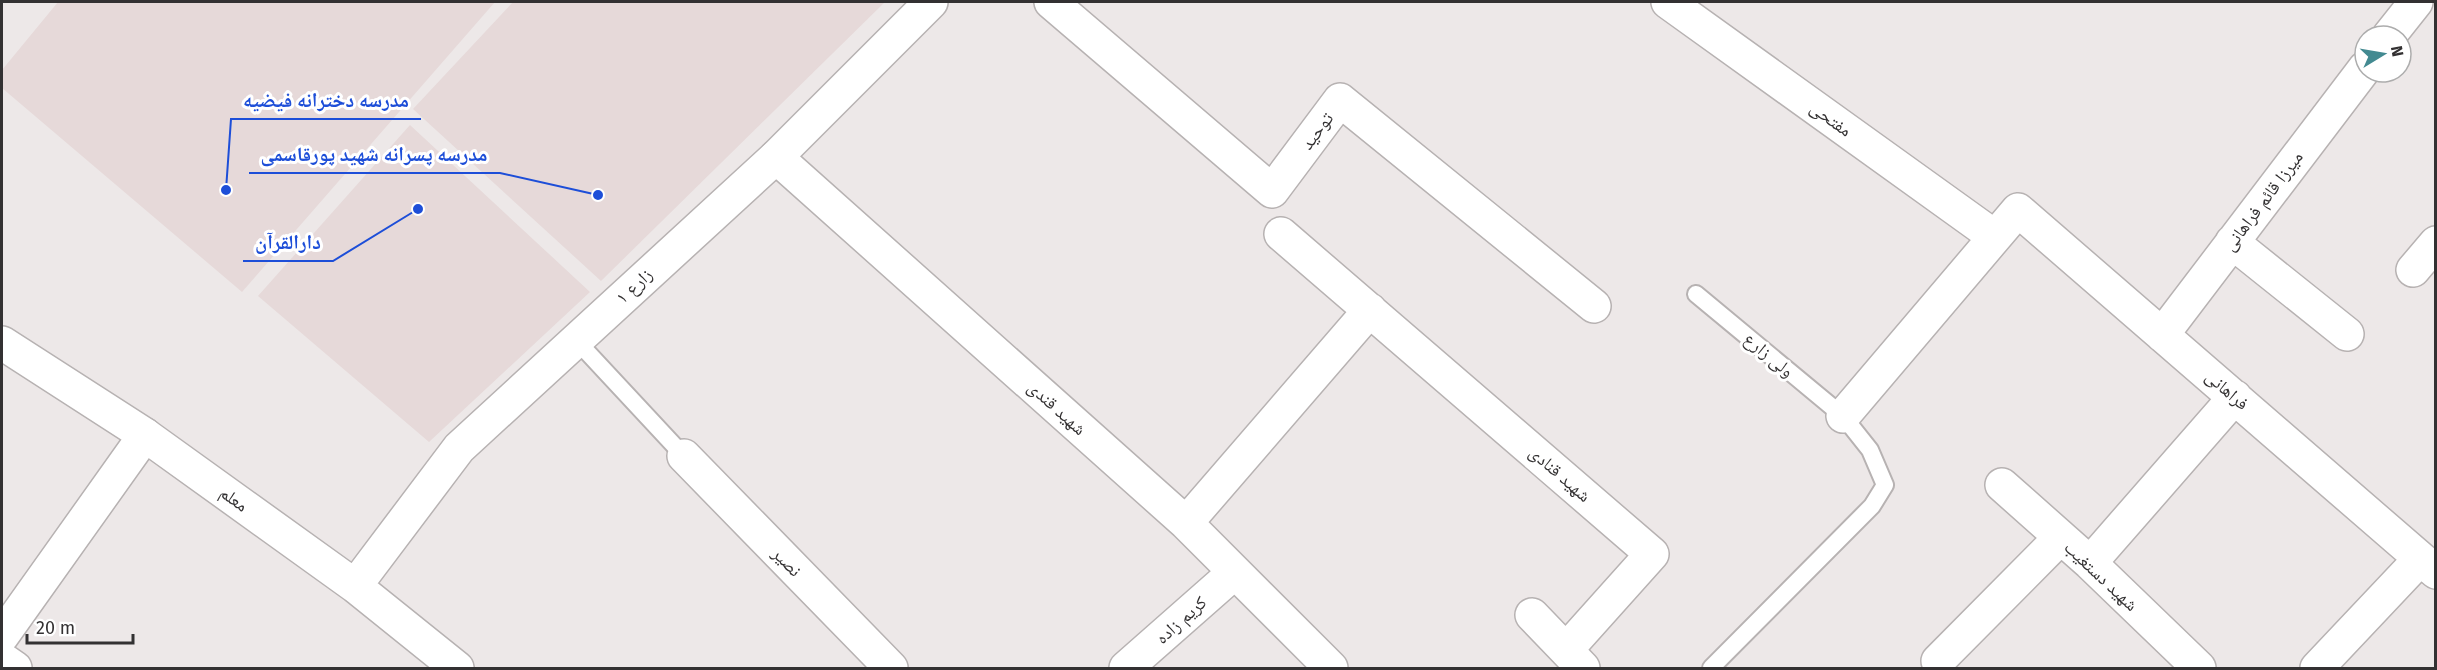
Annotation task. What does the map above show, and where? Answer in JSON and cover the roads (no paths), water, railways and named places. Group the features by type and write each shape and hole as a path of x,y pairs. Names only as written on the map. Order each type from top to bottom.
{"street":[{"name":"زارع ۱","path":"355,586 459,448 776,157 931,2"},
{"name":"توحید","path":"1051,2 1272,191 1340,100 1594,306"},
{"name":"مفتحی","path":"1668,2 1995,237"},
{"path":"2399,24 2416,2"},
{"name":"میرزا قائم فراهانی","path":"2162,335 2353,84"},
{"name":"شهید قندی","path":"776,157 1186,523 1331,669"},
{"name":"فراهانی","path":"1995,237 2018,210 2428,565"},
{"name":"شهید قنادی","path":"1281,234 1652,554 1574,659 1532,615"},
{"path":"1843,417 1995,237"},
{"path":"2232,243 2347,334"},
{"path":"2413,270 2436,243"},
{"path":"1186,523 1370,310"},
{"name":"معلم","path":"2,343 145,435 355,586 457,669"},
{"path":"2090,563 2235,397"},
{"path":"2,636 145,435"},
{"name":"نصیر","path":"684,456 891,669"},
{"name":"شهید دستغیب","path":"2002,485 2090,563 2199,669"},
{"path":"1938,661 2060,538"},
{"path":"2317,669 2428,565"},
{"name":"کریم زاده","path":"1126,669 1235,572"},
{"path":"2,659 15,669"}],"lane":[{"name":"ولی زارع","path":"1696,294 1843,417 1870,450 1885,485 1872,506 1712,669"},
{"path":"576,340 684,456"}],"place":[{"name":"مدرسه دخترانه فیضیه","path":"226,190"},
{"name":"مدرسه پسرانه شهید پورقاسمی","path":"598,195"},
{"name":"دارالقرآن","path":"418,209"}]}
